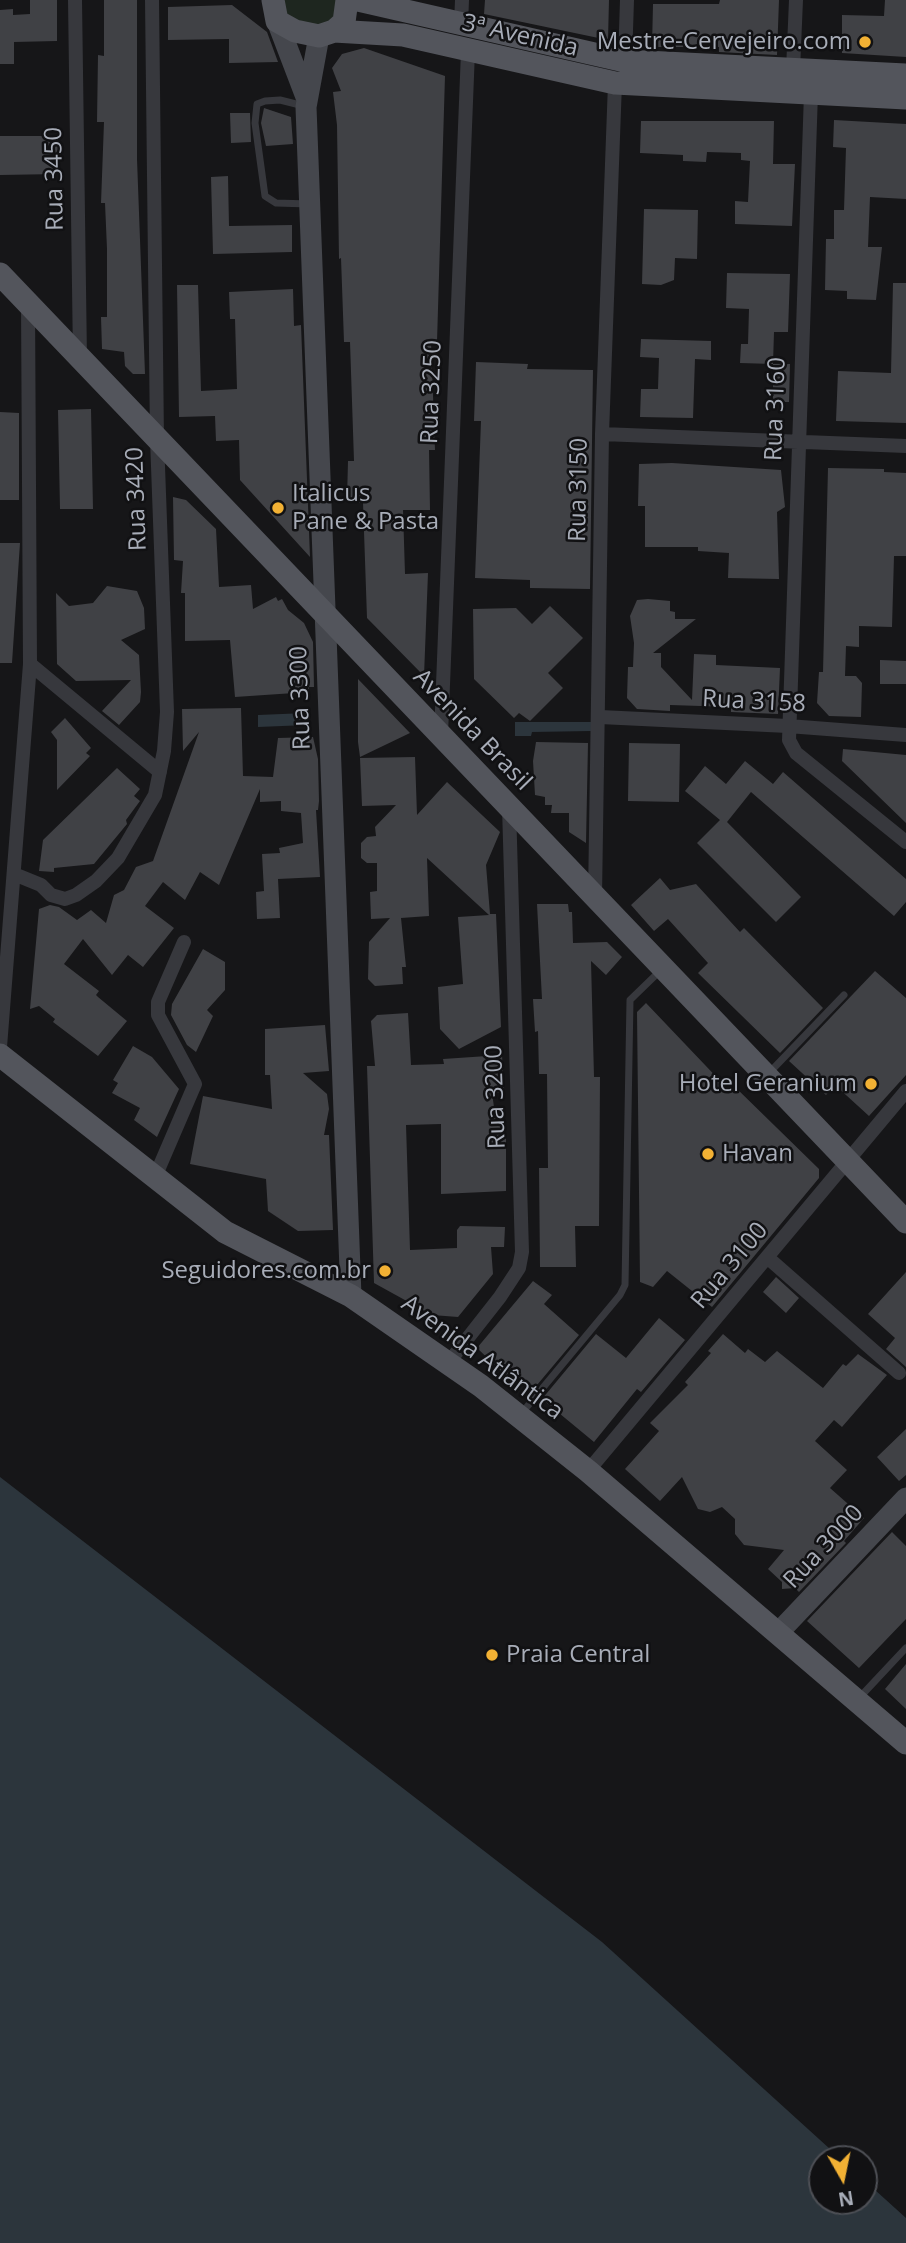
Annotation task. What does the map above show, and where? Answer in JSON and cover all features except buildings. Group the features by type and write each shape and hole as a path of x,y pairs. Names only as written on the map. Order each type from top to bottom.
{"main road":[{"path":"327,34 344,22 347,0"},
{"name":"3ª Avenida","path":"358,0 625,61 906,75"},
{"name":"3ª Avenida","path":"269,8 295,31 327,34 380,32 615,83 906,98"},
{"name":"Rua 3300","path":"269,8 306,102"},
{"name":"Rua 3300","path":"327,34 306,102 351,1296"},
{"name":"Avenida Brasil","path":"0,274 906,1222"},
{"name":"Avenida Atlântica","path":"0,1055 244,1244 351,1296 449,1362 588,1471 906,1743"},
{"name":"Rua 3000","path":"779,1632 906,1498"}],"street":[{"name":"Rua 3450","path":"75,0 80,358"},
{"name":"Rua 3420","path":"14,874 41,885 51,895 65,899 76,895 118,858 155,795 160,772 167,712 158,439 152,0"},
{"path":"461,24 462,0"},
{"path":"625,61 628,0"},
{"path":"793,70 796,0"},
{"name":"Rua 3250","path":"441,735 468,51"},
{"name":"Rua 3150","path":"595,897 600,717 602,434 615,83"},
{"name":"Rua 3160","path":"788,726 811,93"},
{"path":"0,1047 30,664 28,303"},
{"path":"602,434 906,446"},
{"path":"30,664 160,772"},
{"name":"Rua 3158","path":"600,717 906,735"},
{"path":"788,726 789,740 796,753 906,842"},
{"name":"Rua 3200","path":"449,1362 500,1297 519,1268 522,1252 509,807"},
{"path":"155,1177 195,1084 194,1076 158,1015 158,1002 184,942"},
{"name":"Rua 3100","path":"588,1471 906,1091"},
{"path":"767,1257 899,1373"}],"lane":[{"path":"306,102 280,100 257,104 255,122 265,196 275,203 309,204"},
{"path":"519,1416 620,1295 625,1285 629,1000 662,969"},
{"path":"766,1076 844,995"},
{"path":"857,1700 906,1648"}],"shaded area":[{"path":"281,0 338,0 336,20 315,27 286,17"},
{"path":"306,713 307,725 258,727 258,715"},
{"path":"515,722 591,722 591,731 532,732 531,736 515,736"},
{"path":"0,1477 602,1942 826,2145 808,2145 808,2215 878,2215 878,2193 906,2218 906,2243 0,2243"}],"place":[{"name":"Mestre-Cervejeiro.com","path":"865,42"},
{"name":"Italicus Pane & Pasta","path":"278,508"},
{"name":"Hotel Geranium","path":"871,1084"},
{"name":"Havan","path":"708,1154"},
{"name":"Seguidores.com.br","path":"385,1271"},
{"name":"Praia Central","path":"492,1655"}]}
